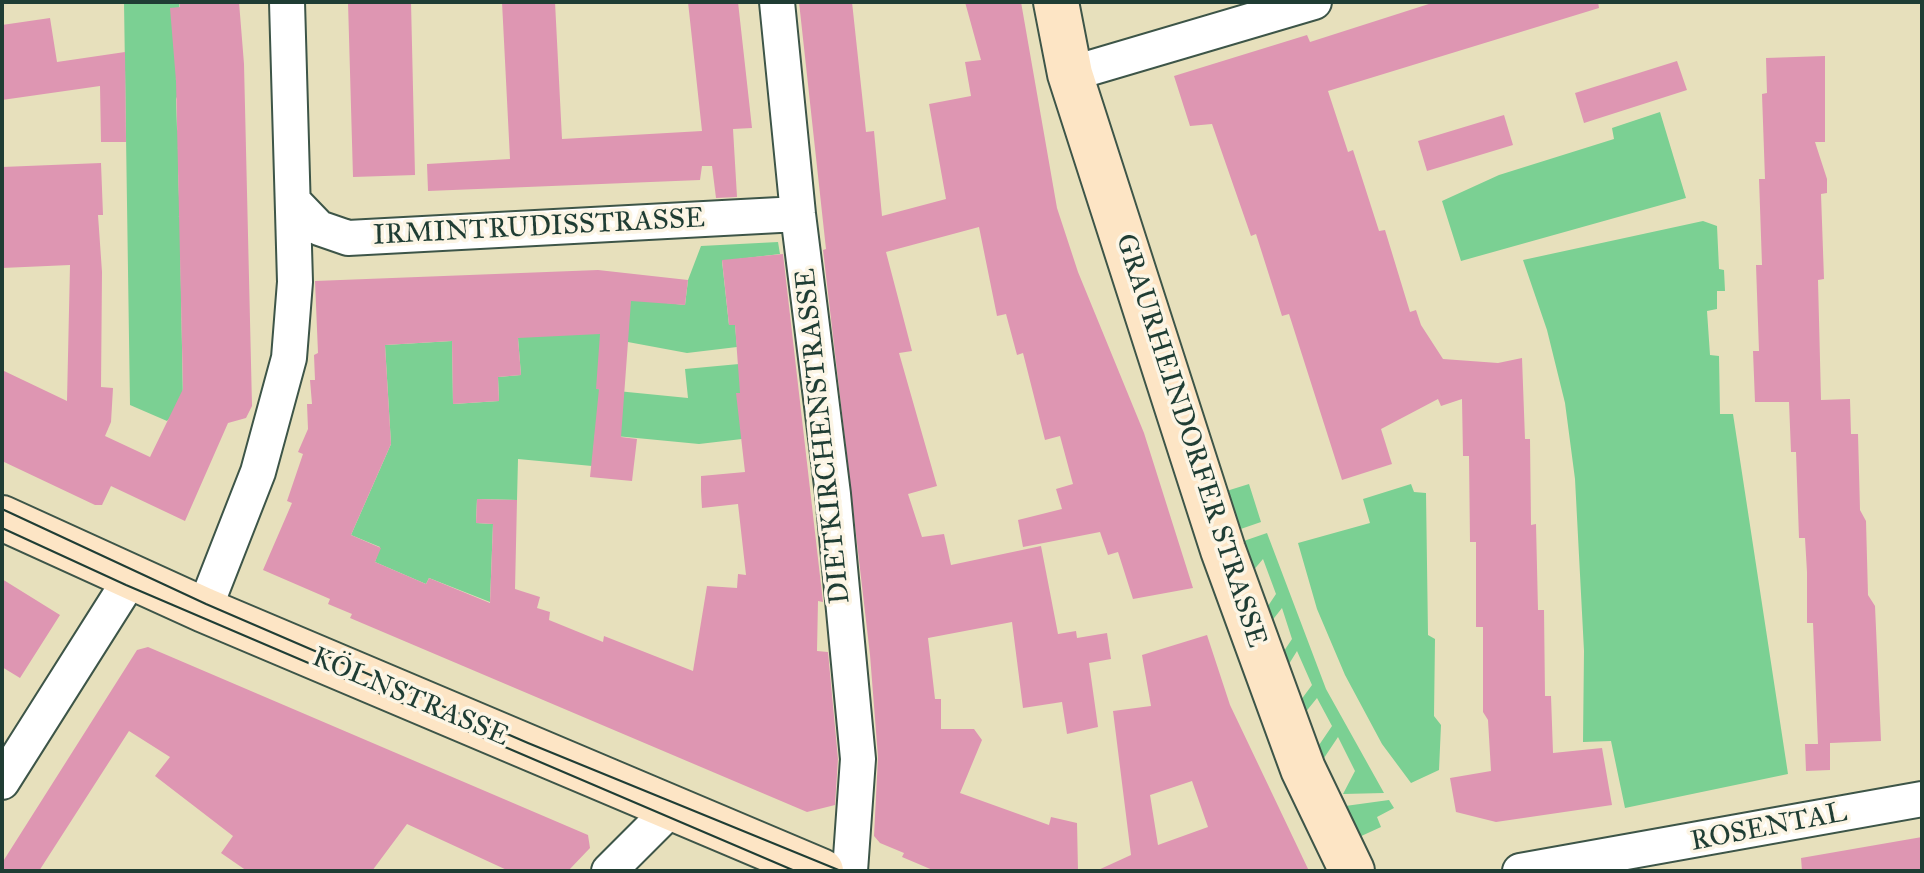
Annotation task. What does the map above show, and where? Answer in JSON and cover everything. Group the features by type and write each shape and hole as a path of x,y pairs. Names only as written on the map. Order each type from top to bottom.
{"street":[{"path":"204,610 258,472 289,358 295,282 287,2"},
{"name":"DIETKIRCHENSTRASSE","path":"777,2 798,214 833,494 858,759 850,871"},
{"name":"GRAURHEINDORFER STRASSE","path":"1056,2 1070,74 1223,550 1303,769 1352,871"},
{"path":"1070,74 1314,2"},
{"name":"IRMINTRUDISSTRASSE","path":"293,201 319,228 348,238 798,214"},
{"name":"KÖLNSTRASSE","path":"2,518 204,610 821,871"},
{"path":"2,782 131,578"},
{"name":"ROSENTAL","path":"1520,871 1605,865 1922,799"},
{"path":"609,871 671,809"}],"green space":[{"path":"124,2 179,2 185,78 175,79 185,80 176,99 177,129 186,147 177,148 186,149 178,168 179,197 188,215 178,217 188,217 180,237 183,403 167,421 130,405"},
{"path":"1660,112 1686,198 1461,261 1442,201 1499,175 1614,139 1612,128"},
{"path":"1703,221 1717,226 1719,269 1724,270 1725,291 1717,291 1717,309 1707,311 1710,355 1719,356 1720,414 1733,414 1788,774 1625,808 1611,741 1583,742 1584,651 1575,479 1565,403 1547,330 1523,260"},
{"path":"778,242 780,254 722,261 729,325 735,325 737,347 687,353 601,337 597,389 688,398 685,369 739,364 742,393 737,393 742,439 699,444 595,434 592,466 518,459 517,500 477,499 476,523 493,524 490,602 429,578 426,584 375,562 380,547 351,535 391,444 385,345 452,341 453,404 499,401 498,377 521,375 518,338 603,296 685,305 688,280 701,246"},
{"path":"1249,484 1261,522 1232,532 1220,493"},
{"path":"1411,484 1414,492 1426,493 1428,635 1435,639 1434,716 1441,725 1439,770 1411,783 1382,744 1345,675 1317,609 1298,543 1370,523 1363,499"},
{"path":"1267,533 1326,689 1384,793 1343,794 1355,771 1338,737 1320,764 1315,751 1332,726 1317,698 1300,719 1295,708 1312,685 1297,651 1281,677 1276,663 1292,639 1282,608 1263,632 1260,618 1276,594 1263,559 1246,579 1235,544"},
{"path":"1389,800 1394,808 1377,817 1381,827 1357,838 1338,807"}],"building":[{"path":"179,2 239,2 244,64 252,406 246,418 228,423 185,521 111,486 102,505 95,505 2,461 2,370 67,401 70,265 2,268 2,167 101,163 103,215 98,215 102,272 101,387 113,388 111,422 105,436 150,457 183,389 176,81 170,8 180,7"},
{"path":"348,2 411,2 415,175 353,177"},
{"path":"502,2 555,2 562,139 702,131 688,2 738,2 752,128 733,129 737,197 716,198 712,166 702,166 700,180 428,191 427,164 510,159"},
{"path":"799,2 852,2 866,132 874,131 882,216 946,199 929,104 971,96 965,62 981,60 965,2 1021,2 1057,208 1078,272 1144,433 1193,588 1133,599 1118,552 1108,555 1100,532 1023,547 1018,520 1062,509 1056,489 1073,484 1060,436 1045,440 1023,353 1017,355 1006,314 997,316 979,227 886,252 912,351 899,353 937,486 908,494 922,537 944,534 951,565 1041,546 1058,634 1076,631 1077,638 1107,633 1111,659 1089,663 1098,727 1067,734 1062,702 1023,708 1012,622 928,638 935,699 941,699 941,729 974,729 982,740 960,793 1049,825 1051,817 1077,823 1078,871 935,871 902,857 904,853 880,843 874,836 878,757 870,655 823,250 826,249"},
{"path":"1435,2 1598,2 1599,8 1328,91 1348,152 1353,150 1379,231 1385,230 1410,312 1416,310 1421,325 1443,359 1498,363 1522,358 1525,439 1530,439 1531,525 1536,524 1538,610 1544,610 1545,696 1551,696 1553,753 1602,748 1612,805 1496,822 1456,812 1450,778 1491,771 1488,720 1483,712 1483,627 1476,627 1476,542 1470,542 1469,456 1463,456 1462,399 1441,406 1438,399 1381,429 1392,464 1342,480 1289,314 1282,316 1256,234 1251,236 1212,124 1190,126 1174,76 1307,35 1310,42"},
{"path":"50,18 57,62 125,52 126,142 101,142 100,86 2,100 2,25"},
{"path":"1825,56 1825,142 1815,142 1827,179 1827,193 1821,194 1824,279 1818,280 1821,400 1850,399 1851,434 1858,434 1860,510 1866,521 1868,595 1875,606 1881,741 1830,743 1830,770 1806,771 1805,744 1818,744 1813,623 1807,623 1805,538 1799,538 1796,452 1791,452 1789,402 1755,402 1753,351 1759,351 1756,265 1762,265 1759,179 1765,179 1762,94 1767,93 1766,58"},
{"path":"1677,61 1687,90 1584,123 1575,93"},
{"path":"1504,115 1513,145 1427,171 1418,141"},
{"path":"783,254 823,602 818,601 817,651 828,652 838,759 835,805 807,812 350,618 352,614 328,604 330,599 263,570 292,503 287,501 303,454 298,452 308,429 307,404 312,404 310,380 315,380 314,355 318,353 315,281 598,270 688,280 685,305 631,301 621,437 637,439 632,481 590,477 599,389 596,389 600,334 518,338 521,375 498,377 499,401 453,404 452,341 385,345 391,444 351,535 381,548 375,562 426,584 429,578 490,603 493,524 476,523 477,499 517,500 515,589 540,597 537,608 550,612 549,620 603,642 604,636 693,671 707,586 737,588 738,574 746,575 738,504 702,508 701,476 745,472 736,393 740,393 735,325 729,325 722,260"},
{"path":"2,579 60,615 20,678 2,667"},
{"path":"1207,635 1230,705 1309,871 1096,871 1131,855 1113,711 1151,706 1142,655","holes":["1192,781 1208,827 1158,845 1150,795"]},
{"path":"148,647 588,835 590,848 568,871 509,871 407,824 372,871 247,871 221,853 233,836 155,776 170,757 129,731 39,871 2,871 2,863 137,650"},
{"path":"1922,837 1922,871 1802,871 1801,858"}],"tram line":[{"path":"2,509 206,604 528,743 841,871"},
{"path":"2,528 126,585 795,871"}]}
